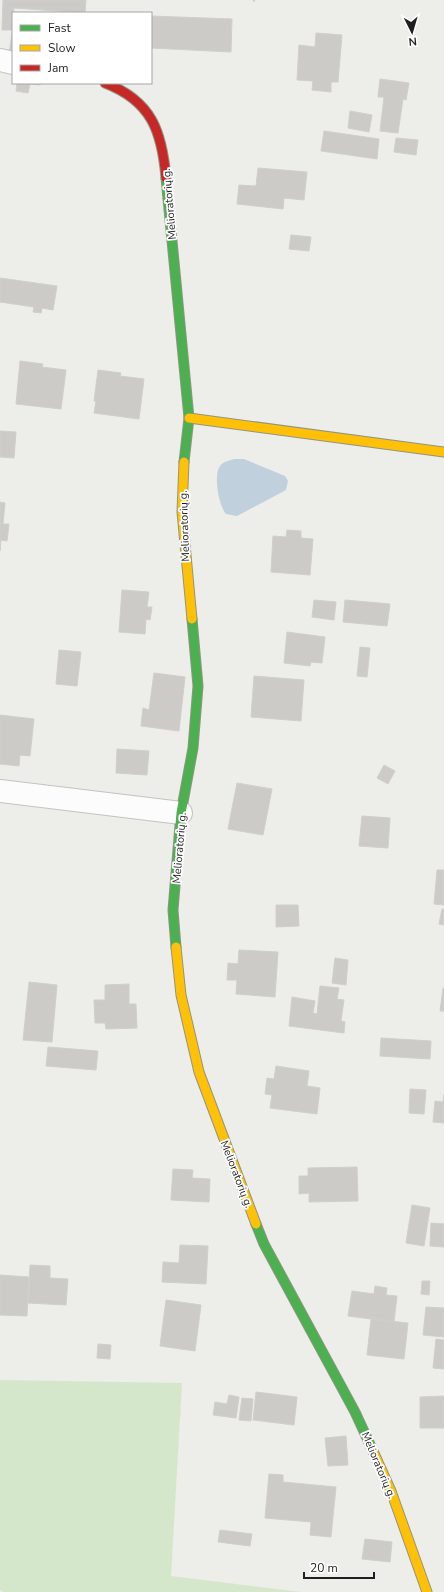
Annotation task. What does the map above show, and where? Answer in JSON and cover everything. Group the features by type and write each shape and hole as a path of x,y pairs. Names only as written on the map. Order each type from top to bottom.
{"street":[{"path":"0,60 12,63"},
{"name":"Melioratorių g.","path":"109,84 116,86 139,103 155,123 162,150 166,171 189,418 182,486 183,544 198,686 193,748 181,813 173,910 181,995 199,1072 264,1244 356,1412 391,1491 427,1592"},
{"path":"189,418 444,452"},
{"path":"0,791 181,813"}],"green space":[{"path":"0,1380 182,1383 171,1576 301,1592 3,1592 0,1590"}],"water":[{"path":"234,459 244,459 285,476 288,481 286,490 237,516 226,514 219,498 217,476 218,470 222,464"}],"building":[{"path":"3,0 86,0 85,12 14,8 14,12 12,12 12,30 2,30"},
{"path":"152,16 232,19 231,52 152,48"},
{"path":"316,33 342,35 338,82 331,82 331,92 312,90 313,81 297,80 299,45 315,47"},
{"path":"12,34 12,53 9,53"},
{"path":"380,79 409,83 406,100 403,99 398,133 380,131 384,97 378,97"},
{"path":"17,84 30,84 28,93 16,91"},
{"path":"350,111 372,115 369,132 348,128"},
{"path":"324,131 379,139 377,159 321,151"},
{"path":"396,138 418,140 416,155 394,152"},
{"path":"258,168 307,172 304,200 284,198 283,209 237,204 239,185 256,186"},
{"path":"291,235 311,237 309,251 289,249"},
{"path":"0,278 57,286 53,310 42,308 41,313 33,312 34,307 0,302"},
{"path":"20,361 43,364 42,367 66,370 61,409 16,404"},
{"path":"98,370 121,373 120,376 144,379 139,419 94,413"},
{"path":"0,431 16,432 14,458 0,457"},
{"path":"0,502 5,503 3,524 9,524 7,541 1,540 0,551"},
{"path":"287,530 301,531 301,538 313,539 310,575 271,572 273,536 286,537"},
{"path":"122,590 149,592 147,607 152,607 150,620 146,619 145,634 119,632"},
{"path":"314,600 336,602 334,620 312,617"},
{"path":"345,600 390,604 387,626 343,622"},
{"path":"287,632 325,637 322,663 311,662 310,666 284,663"},
{"path":"360,647 370,648 367,677 357,676"},
{"path":"59,650 81,652 77,686 56,684"},
{"path":"154,673 185,677 179,731 141,726 143,708 149,710"},
{"path":"254,676 304,680 301,721 251,717"},
{"path":"0,715 34,719 30,756 20,755 19,766 0,764"},
{"path":"117,749 149,751 147,775 116,773"},
{"path":"384,765 395,771 388,784 377,778"},
{"path":"237,783 272,789 263,835 228,829"},
{"path":"362,816 390,818 388,848 359,846"},
{"path":"437,870 444,870 444,905 434,904"},
{"path":"276,905 298,905 299,926 276,927"},
{"path":"442,909 444,909 444,925 439,924"},
{"path":"239,950 278,952 275,997 236,994 237,980 227,980 228,963 238,964"},
{"path":"335,958 348,960 346,985 332,983"},
{"path":"29,982 57,985 52,1042 23,1040"},
{"path":"129,984 129,1004 136,1004 137,1028 106,1029 105,1023 95,1023 94,1000 105,1000 105,985"},
{"path":"320,986 339,988 337,999 344,1000 341,1021 345,1022 344,1033 289,1026 292,997 315,1001 313,1013 317,1014"},
{"path":"443,988 444,1011 440,1011"},
{"path":"381,1038 431,1041 430,1059 380,1056"},
{"path":"48,1047 98,1051 96,1070 46,1066"},
{"path":"276,1066 309,1071 307,1086 320,1088 317,1114 270,1108 272,1095 265,1094 267,1078 274,1079"},
{"path":"410,1089 426,1090 424,1114 409,1113"},
{"path":"444,1094 444,1123 433,1122 435,1101 443,1102"},
{"path":"357,1167 358,1201 309,1202 309,1193 299,1194 299,1176 308,1176 308,1168"},
{"path":"173,1169 193,1170 192,1178 210,1179 209,1202 171,1200"},
{"path":"412,1205 430,1208 424,1246 406,1243"},
{"path":"431,1223 444,1224 444,1247 430,1246"},
{"path":"180,1245 208,1246 206,1284 162,1282 163,1262 179,1263"},
{"path":"30,1265 50,1266 50,1278 68,1279 66,1305 28,1303"},
{"path":"0,1275 29,1277 27,1316 0,1315"},
{"path":"422,1281 430,1281 429,1295 421,1294"},
{"path":"375,1286 387,1288 386,1295 397,1296 394,1322 348,1316 352,1291 374,1294"},
{"path":"166,1300 201,1305 195,1351 160,1346"},
{"path":"426,1307 444,1308 444,1337 423,1335"},
{"path":"371,1319 408,1323 404,1359 367,1355"},
{"path":"436,1339 444,1340 444,1369 433,1368"},
{"path":"98,1344 111,1345 110,1359 97,1358"},
{"path":"256,1392 297,1397 294,1425 253,1420"},
{"path":"229,1395 239,1397 236,1418 213,1415 215,1402 227,1404"},
{"path":"444,1396 444,1428 420,1428 420,1397"},
{"path":"242,1398 253,1399 251,1421 239,1420"},
{"path":"346,1436 348,1465 328,1466 325,1438"},
{"path":"269,1474 283,1475 283,1482 336,1487 331,1537 310,1535 311,1522 265,1518"},
{"path":"220,1530 252,1534 250,1546 218,1542"},
{"path":"365,1539 392,1542 390,1562 362,1559"}],"traffic: fast":[{"path":"166,178 189,418 184,462"},
{"path":"176,947 173,910 181,813 193,748 198,686 192,619"},
{"path":"256,1224 264,1244 355,1412 373,1451"}],"traffic: slow":[{"path":"189,418 444,452"},
{"path":"184,462 182,512 192,619"},
{"path":"176,947 181,995 199,1072 256,1224"},
{"path":"373,1451 391,1491 427,1592"}],"traffic: jam":[{"path":"107,84 121,90 134,99 152,120 161,146 166,178"}]}
